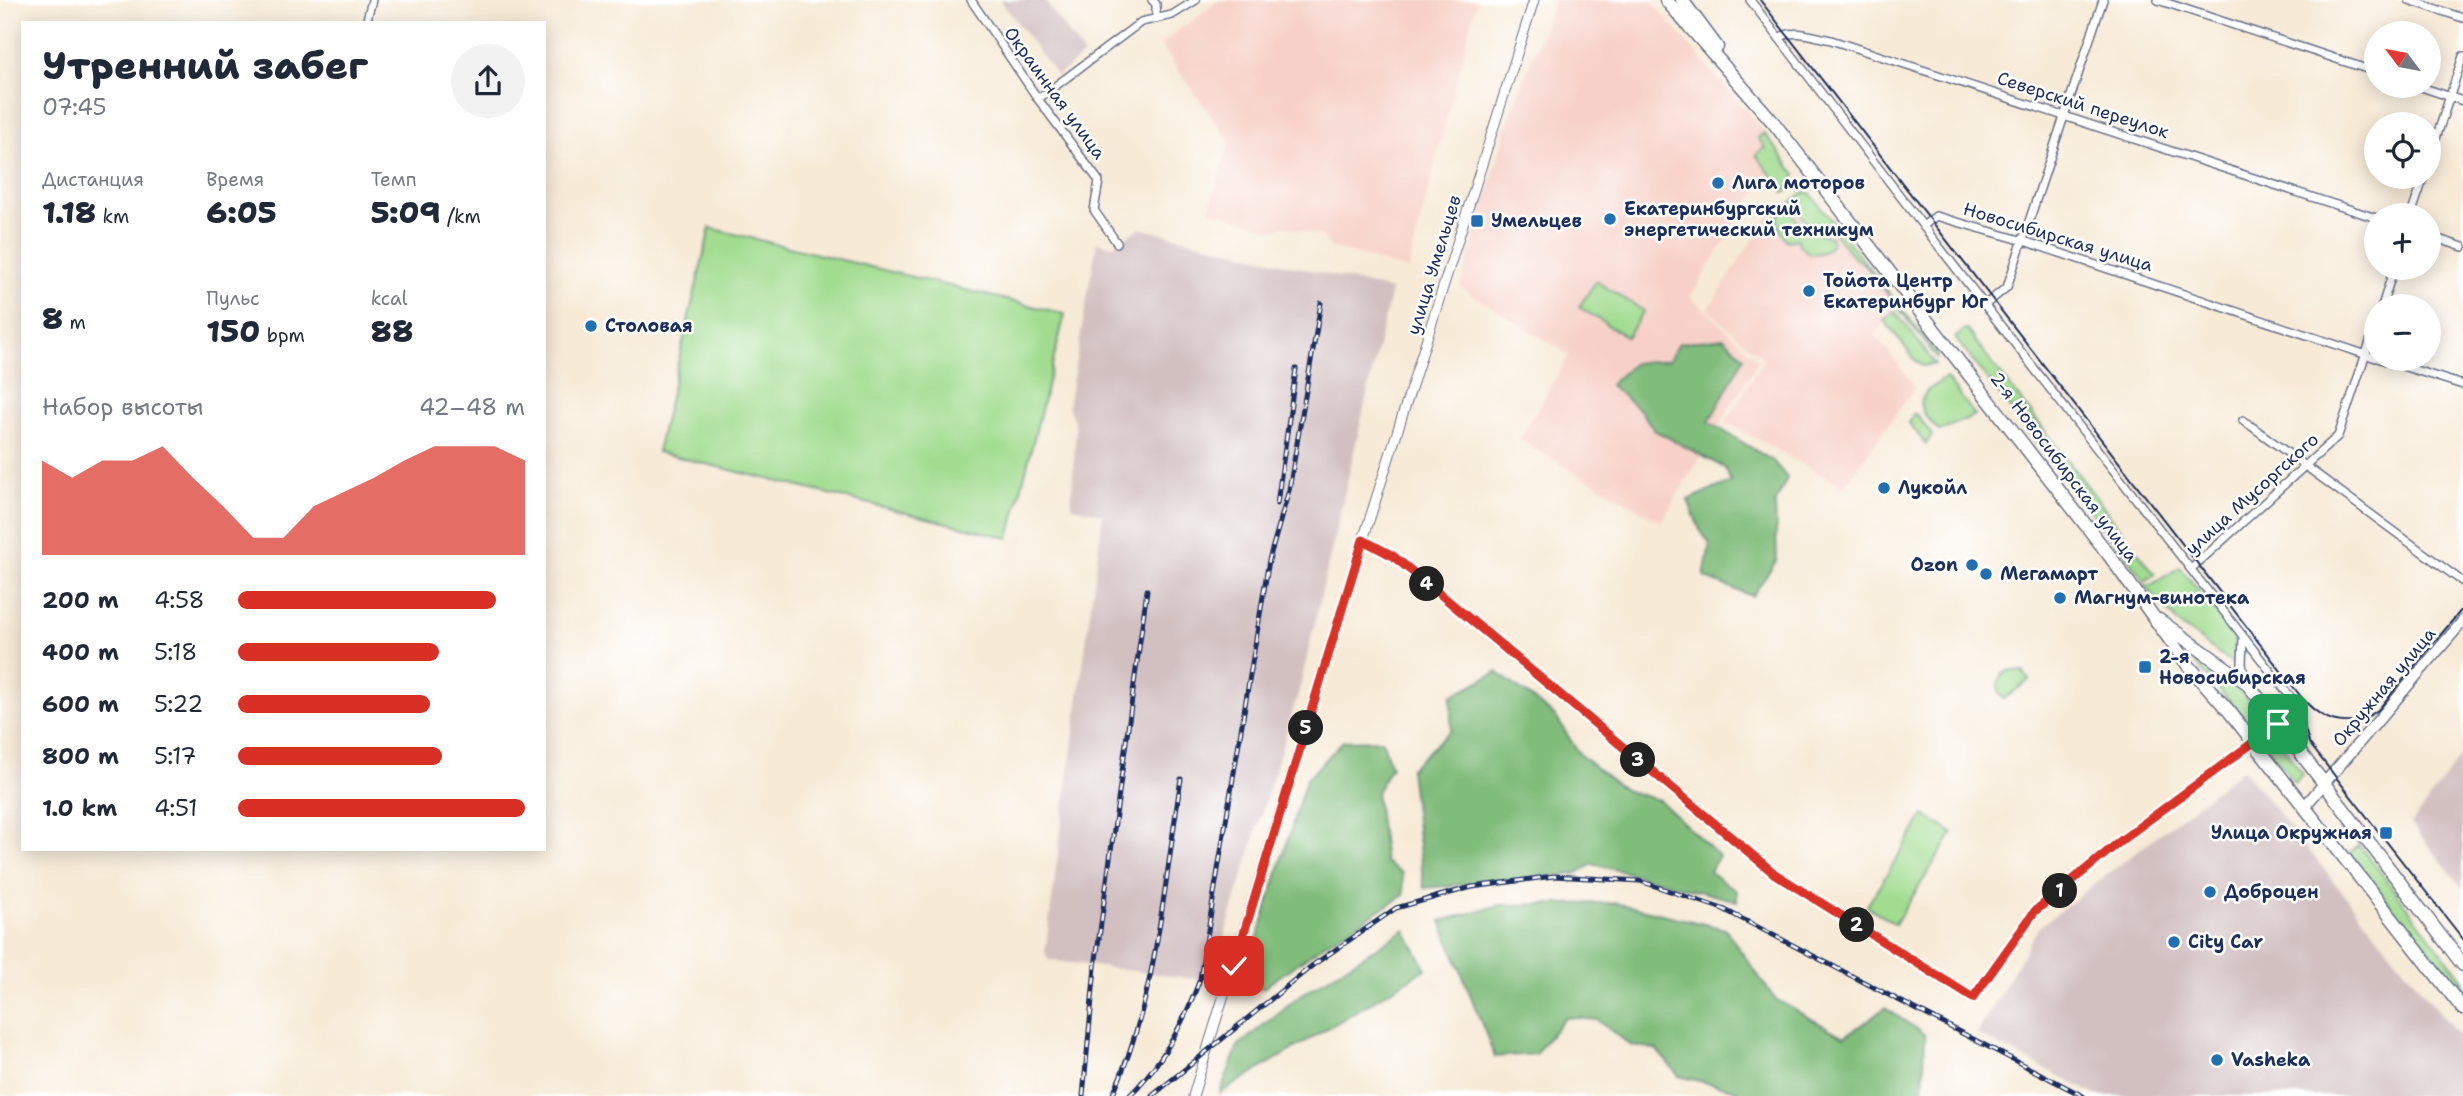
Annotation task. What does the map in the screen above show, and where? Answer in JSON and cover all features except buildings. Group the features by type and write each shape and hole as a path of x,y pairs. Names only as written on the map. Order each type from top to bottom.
{"main road":[{"name":"2-я Новосибирская улица","path":"1666,0 1739,79"},
{"name":"2-я Новосибирская улица","path":"1682,0 1739,79 2156,617 2188,665 2254,743 2463,1009"},
{"path":"2156,617 2247,684 2460,960"},
{"name":"Окружная улица","path":"2304,807 2463,621"}],"street":[{"path":"367,21 372,0"},
{"name":"Окраинная улица","path":"971,0 1038,100 1099,181 1094,210 1118,243"},
{"path":"1152,0 1156,4 1156,19"},
{"path":"1038,100 1141,22 1172,15 1196,0"},
{"name":"улица Умельцев","path":"1193,1096 1363,540 1534,0"},
{"path":"1750,0 2299,708"},
{"path":"1986,304 2007,287 2025,241 2103,0"},
{"path":"2158,0 2364,68"},
{"path":"2409,0 2463,18"},
{"name":"Северский переулок","path":"1779,38 1785,33 1831,40 2364,214"},
{"path":"2441,123 2463,56"},
{"path":"2441,93 2463,101"},
{"name":"Новосибирская улица","path":"1923,226 1936,216 2025,241 2364,353"},
{"path":"2441,240 2463,247"},
{"name":"улица Мусоргского","path":"2191,569 2308,466 2338,436 2364,362"},
{"name":"Новосибирская улица","path":"2419,371 2463,385"},
{"path":"2244,420 2463,582"},
{"path":"1363,540 1382,549 1431,587 1775,874 1973,998 2035,911 2123,839 2278,724"},
{"path":"2243,636 2242,664 2247,684"}],"shaded area":[{"path":"1000,0 1044,0 1084,55 1057,76"},
{"path":"1220,0 1477,0 1408,270 1330,247 1323,237 1285,226 1274,230 1209,209 1230,142 1160,44"},
{"name":"Екатеринбургский энергетический техникум","path":"1555,0 1650,0 1782,152 1690,297 1759,360 1661,522 1519,440 1569,355 1460,287 1514,104"},
{"path":"1791,202 1807,223 1832,230 1898,308 1875,334 1915,387 1844,487 1726,422 1764,359 1708,310 1774,207"},
{"path":"1140,228 1391,290 1300,687 1211,981 1048,960 1045,952 1103,514 1071,507 1076,427 1068,406 1097,242 1112,246"},
{"path":"2463,753 2463,888 2411,824"},
{"path":"2243,769 2463,1041 2463,1096 2098,1096 1977,1034 2038,928"}],"green space":[{"path":"1764,133 1796,175 1793,184 1785,193 1756,155 1765,147 1758,138"},
{"path":"1804,192 1810,193 1938,355 1937,358 1865,265 1853,257 1832,230 1807,223 1791,202"},
{"path":"1787,207 1802,226 1832,238 1828,249 1821,253 1809,253 1799,245 1798,239 1787,241 1779,227 1778,219 1779,214"},
{"path":"710,228 1065,314 1009,538 657,452"},
{"path":"1596,281 1644,311 1627,337 1579,307"},
{"path":"1895,311 1935,364 1922,366 1916,361 1884,320"},
{"path":"1966,329 2155,574 2145,581 1955,338"},
{"path":"1724,338 1744,357 1709,422 1773,461 1787,478 1775,504 1777,560 1752,596 1704,577 1710,544 1700,530 1688,500 1731,482 1725,468 1654,430 1641,411 1610,385 1634,363 1669,360 1679,343"},
{"path":"1946,378 1975,415 1939,431 1924,414 1920,403 1927,391"},
{"path":"1913,414 1917,415 1932,435 1926,444 1909,423"},
{"path":"2180,567 2234,636 2235,665 2179,624 2144,585 2151,585"},
{"path":"2167,632 2234,685 2256,711 2263,724 2259,728 2251,725"},
{"path":"2010,670 2023,672 2029,680 2004,699 1998,683"},
{"path":"1497,672 1556,717 1580,755 1624,790 1659,800 1719,856 1709,872 1737,891 1737,901 1593,864 1575,874 1424,888 1410,769 1451,730 1451,696"},
{"path":"2283,702 2297,714 2302,733 2298,733 2278,707"},
{"path":"1382,740 1391,767 1376,792 1385,862 1402,873 1404,895 1328,942 1263,988 1242,990 1306,780 1343,741"},
{"path":"2271,740 2279,742 2303,774 2295,783 2269,749"},
{"path":"1924,815 1953,833 1895,924 1867,906"},
{"path":"2359,845 2463,979 2463,997 2349,853"},
{"path":"1615,903 1725,929 1775,999 1844,1037 1885,1008 1925,1035 1923,1096 1740,1096 1737,1090 1679,1076 1656,1049 1632,1046 1597,1020 1565,1017 1535,1054 1495,1057 1441,921 1501,905"},
{"path":"1405,930 1426,969 1220,1093 1238,1046 1299,996"}],"tram line":[{"path":"1760,0 2310,707 2338,721 2347,722 2368,717 2378,710 2463,608"},
{"path":"2302,698 2304,725 2309,743 2463,939"}],"railway":[{"path":"1129,1096 1152,1070 1171,1042 1200,979 1269,560 1289,490 1321,303"},
{"path":"1277,504 1296,369"},
{"path":"1083,1096 1095,967 1147,590"},
{"path":"1112,1096 1127,1059 1149,981 1164,900 1181,779"},
{"path":"1152,1096 1313,965 1396,908 1472,887 1554,876 1640,881 1723,909 2083,1096"}],"place":[{"name":"Лига моторов","path":"1718,183"},
{"name":"Екатеринбургский энергетический техникум","path":"1610,219"},
{"name":"Умельцев","path":"1477,221"},
{"name":"Тойота Центр Екатеринбург Юг","path":"1809,291"},
{"name":"Столовая","path":"591,326"},
{"name":"Лукойл","path":"1884,488"},
{"name":"Ozon","path":"1972,565"},
{"name":"Мегамарт","path":"1986,574"},
{"name":"Магнум-винотека","path":"2060,598"},
{"name":"2-я Новосибирская","path":"2145,667"},
{"name":"Улица Окружная","path":"2386,833"},
{"name":"Доброцен","path":"2210,892"},
{"name":"City Car","path":"2174,942"},
{"name":"Vasheka","path":"2217,1060"}],"route":[{"path":"1234,966 1363,540 1371,541 1393,556 1440,594 1775,874 1973,998 2035,911 2123,839 2278,724"}]}
